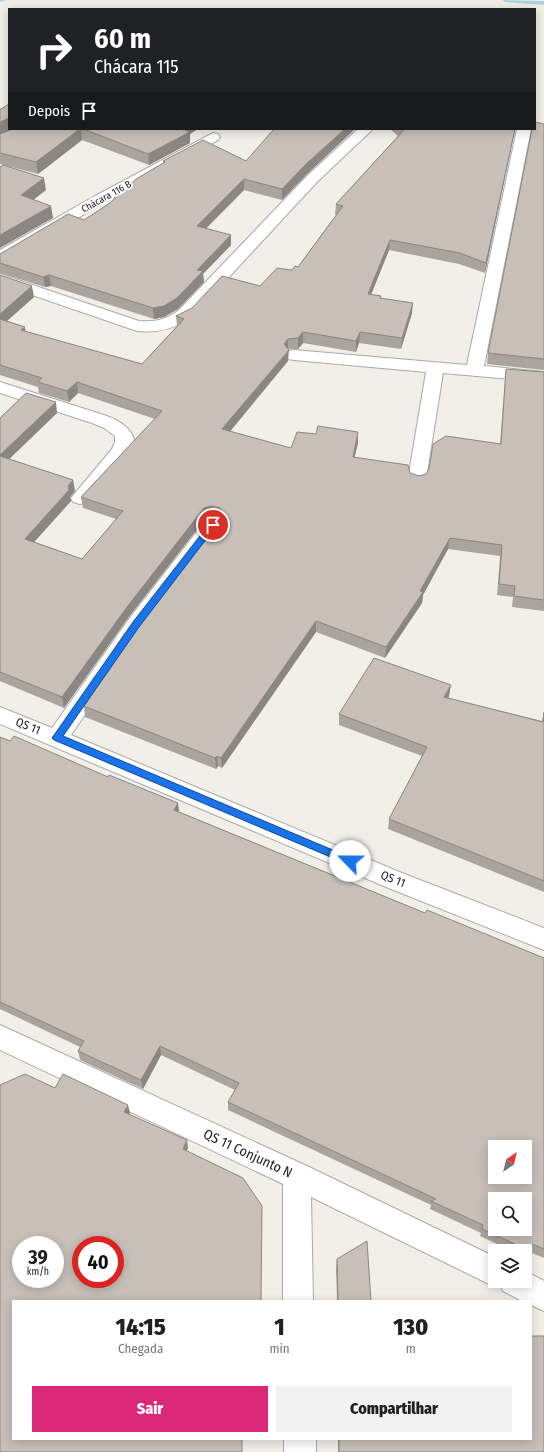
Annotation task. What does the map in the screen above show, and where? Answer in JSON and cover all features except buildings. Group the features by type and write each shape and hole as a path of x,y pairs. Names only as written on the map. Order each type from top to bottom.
{"street":[{"path":"0,279 137,326 150,327 166,325 185,314 312,179 365,130"},
{"path":"474,371 524,130"},
{"name":"Chácara 116 B","path":"0,257 213,136"},
{"path":"294,355 544,377"},
{"path":"417,479 435,368"},
{"path":"0,387 93,418 113,426 122,432 124,446 80,498"},
{"path":"57,738 136,624 213,525"},
{"name":"QS 11","path":"0,715 394,880 544,939"},
{"name":"QS 11 Conjunto N","path":"0,1037 297,1176 488,1269"},
{"path":"297,1176 298,1300"},
{"path":"527,1288 544,1296"},
{"path":"300,1440 300,1452"}],"waterway":[{"path":"505,0 544,3"}],"route":[{"path":"213,525 136,624 57,738 350,861"}]}
